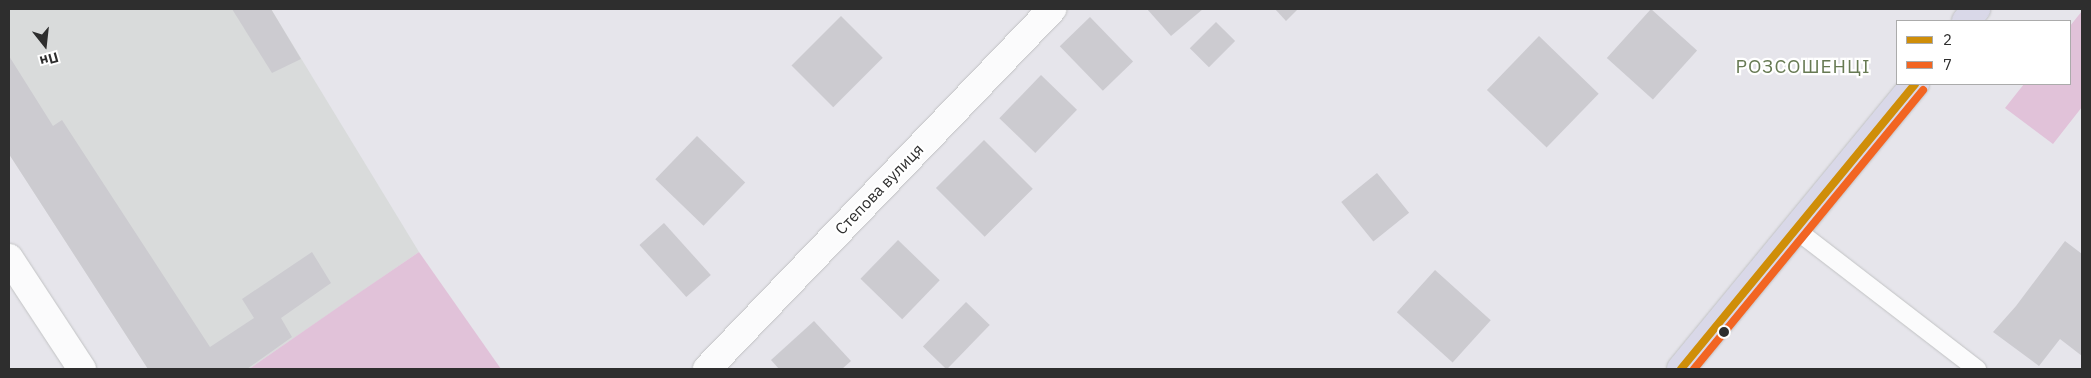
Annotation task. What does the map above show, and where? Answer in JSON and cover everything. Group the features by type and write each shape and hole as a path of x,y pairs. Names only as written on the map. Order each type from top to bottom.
{"highway":[{"path":"1967,20 1976,9"},
{"path":"1681,369 1914,85"}],"street":[{"name":"Степова вулиця","path":"707,369 1052,9"},
{"path":"9,258 82,369"}],"lane":[{"path":"1795,229 1977,369"}],"shaded area":[{"path":"9,9 271,9 419,252 249,369 148,369 9,154"},
{"path":"2082,11 2082,107 2053,144 2005,108 2023,85 2071,85 2071,25"},
{"path":"419,252 501,369 249,369 350,299"}],"building":[{"path":"232,9 271,9 301,59 272,73"},
{"path":"1147,9 1203,9 1171,36"},
{"path":"1275,9 1298,9 1286,21"},
{"path":"1651,9 1697,50 1653,100 1607,58"},
{"path":"841,16 883,58 833,107 792,65"},
{"path":"1090,17 1133,62 1103,91 1060,46"},
{"path":"1216,22 1235,41 1209,67 1190,48"},
{"path":"1539,36 1599,94 1547,148 1487,90"},
{"path":"9,56 53,126 62,120 210,347 254,318 242,299 312,252 331,283 281,318 292,337 247,369 148,369 9,154"},
{"path":"1041,75 1077,110 1035,153 999,118"},
{"path":"697,136 745,183 704,226 655,179"},
{"path":"984,140 1033,189 985,237 936,188"},
{"path":"1377,173 1409,213 1373,242 1341,202"},
{"path":"664,223 711,275 686,297 639,245"},
{"path":"898,240 940,280 902,319 860,279"},
{"path":"2065,241 2082,254 2082,356 2060,339 2039,366 1993,332 2016,306"},
{"path":"1435,270 1491,320 1453,363 1397,312"},
{"path":"966,302 990,325 947,369 923,347"},
{"path":"814,321 851,361 842,369 779,369 771,360"}],"transit line":[{"name":"2","path":"1681,369 1914,85"},
{"name":"7","path":"1694,369 1923,90"}],"district":[{"name":"РОЗСОШЕНЦІ","path":"1803,67"}]}
